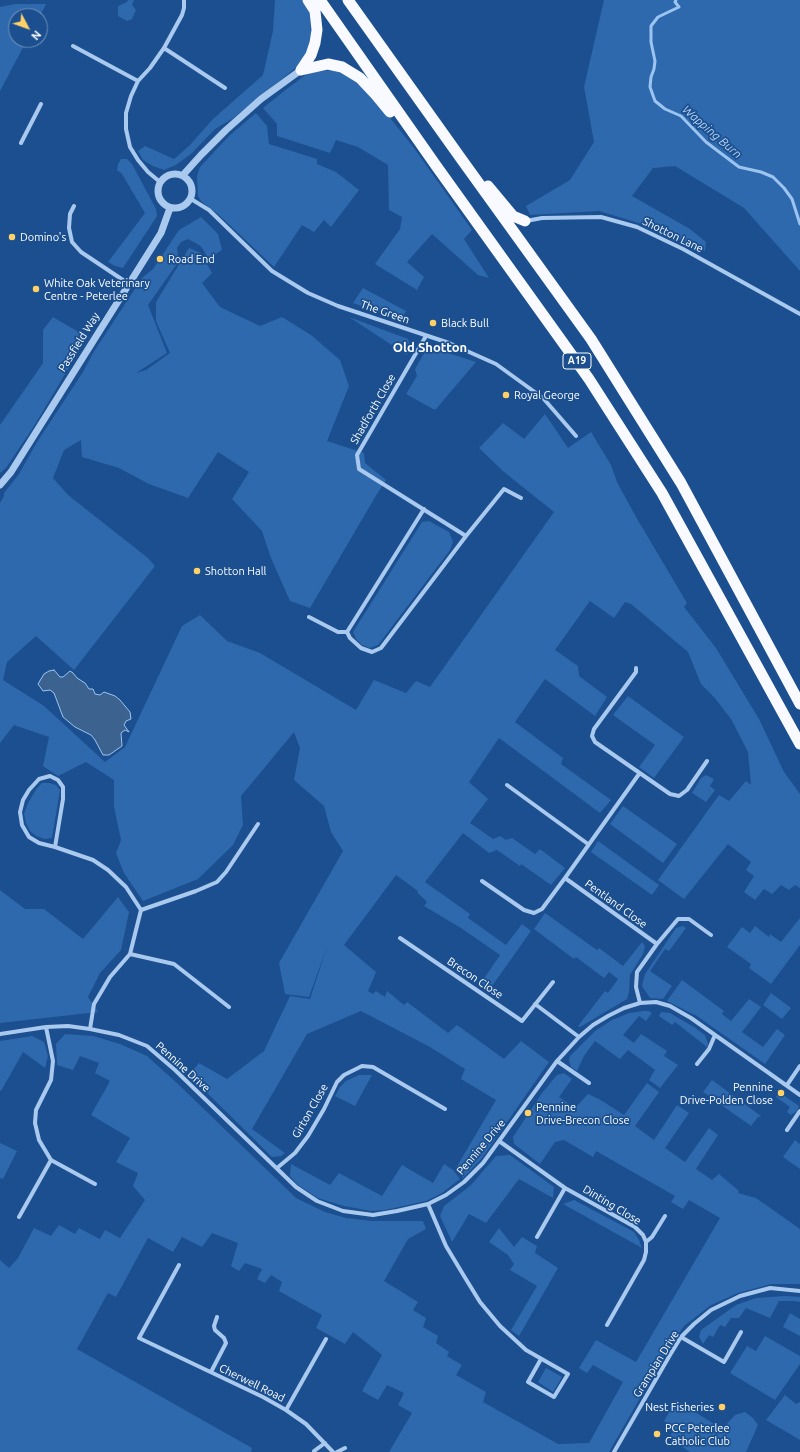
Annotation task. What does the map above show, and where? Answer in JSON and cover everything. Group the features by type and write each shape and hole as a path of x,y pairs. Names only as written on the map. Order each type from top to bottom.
{"highway":[{"path":"301,70 311,55 316,43 317,30 315,11 308,0"},
{"name":"A19","path":"320,0 437,167 589,379 658,486 800,744"},
{"name":"A19","path":"348,0 591,339 681,483 800,704"},
{"path":"301,70 328,64 342,67 360,78 437,167"},
{"path":"462,160 492,191 513,216 525,221"}],"street":[{"path":"160,182 148,172 130,147 126,129 126,113 131,96 138,81 150,68 164,48 182,15 184,0"},
{"path":"73,46 138,81"},
{"path":"164,48 225,88"},
{"path":"183,175 226,130 262,99 301,70"},
{"path":"21,143 41,104"},
{"path":"171,174 183,175 191,184 193,194 191,199 182,208 170,208 163,204 160,199 158,190 160,182 171,174"},
{"name":"The Green","path":"191,199 209,210 272,271 308,293 338,306 449,343 496,364 543,398 576,436"},
{"path":"74,206 70,214 69,228 72,242 81,252 129,284"},
{"name":"Passfield Way","path":"0,485 11,472 161,233 170,208"},
{"name":"Shotton Lane","path":"525,221 542,218 601,217 636,227 683,249 800,314"},
{"name":"Shadforth Close","path":"426,336 357,455 359,469 466,536"},
{"path":"347,632 350,638 361,648 372,652 380,648 504,489 521,498"},
{"path":"347,632 424,509"},
{"path":"309,617 338,632 347,632"},
{"path":"636,668 636,672 594,729 592,736 595,742 639,774 670,794 679,796 687,790 707,761"},
{"path":"482,881 524,910 534,913 542,909 639,774"},
{"path":"55,847 63,799 63,787 58,780 50,776 39,779 29,790 23,800 20,812 22,825 29,837 39,843 93,860 108,870 126,887 142,910"},
{"path":"507,785 588,844"},
{"path":"142,910 217,882 226,872 258,824"},
{"name":"Pentland Close","path":"565,878 657,944"},
{"path":"90,1029 94,1004 110,977 130,954 142,910"},
{"path":"640,1003 636,987 637,972 657,944 678,919 689,919 711,935"},
{"name":"Brecon Close","path":"400,938 522,1021 553,982"},
{"path":"130,954 174,964 229,1007"},
{"name":"Pennine Drive","path":"0,1034 46,1027 68,1026 119,1035 147,1046 175,1070 296,1187 317,1201 343,1211 373,1215 428,1204 446,1195 464,1182 483,1163 558,1061 579,1036 608,1016 624,1008 640,1003 656,1002 670,1006 691,1018 800,1095"},
{"path":"535,1004 579,1036"},
{"path":"46,1027 53,1061 52,1080 36,1110 35,1123 39,1140 51,1160 96,1184"},
{"path":"697,1064 708,1049 715,1035"},
{"path":"558,1061 590,1083"},
{"name":"Girton Close","path":"277,1168 295,1153 308,1136 324,1109 336,1082 344,1075 362,1066 373,1067 444,1109"},
{"path":"787,1085 800,1066"},
{"path":"787,1130 800,1111"},
{"name":"Dinting Close","path":"499,1141 566,1188 635,1227 643,1235 646,1242"},
{"path":"19,1217 51,1160"},
{"name":"Dinting Close","path":"537,1237 566,1188"},
{"path":"428,1204 446,1246 480,1302 500,1326 526,1350 542,1359 568,1374 554,1397 528,1382 542,1359"},
{"path":"607,1324 644,1260 646,1242 652,1237 666,1216"},
{"name":"Cherwell Road","path":"179,1265 139,1338 286,1410 306,1424 333,1452"},
{"name":"Grampian Drive","path":"614,1452 682,1337 694,1324 711,1310 740,1296 770,1288 800,1291"},
{"name":"Cherwell Road","path":"211,1372 226,1343 224,1338 215,1330 214,1326 217,1317"},
{"path":"682,1337 724,1362 741,1332"},
{"name":"Cherwell Road","path":"286,1410 326,1339"},
{"path":"314,1451 325,1443"},
{"path":"337,1452 345,1448"}],"shaded area":[{"path":"128,0 134,0 132,5 136,10 132,19 127,21 118,16 118,6 127,2"},
{"path":"275,0 303,0 310,12 311,38 307,55 298,66 232,119 215,129 192,153 176,165 164,170 143,160 138,151 145,146 174,159 189,146 213,119 263,75 273,31"},
{"path":"604,0 800,0 800,271 744,208 675,166 653,168 632,196 690,229 706,242 705,251 639,223 599,211 530,215 526,206 570,180 594,142 584,87"},
{"path":"15,4 46,4 44,8 8,8 8,48 23,48 0,91 0,7"},
{"path":"334,70 347,74 372,95 414,148 472,230 464,239 489,278 478,275 432,234 407,262 424,277 417,290 375,264 400,229 402,217 389,210 388,165 358,147 336,140 330,153 277,136 277,124 263,108 307,74 318,71"},
{"path":"256,113 267,126 269,144 317,159 317,164 336,172 359,190 331,227 324,220 314,232 302,225 274,267 219,215 201,201 198,196 197,176 200,167 229,136"},
{"path":"121,159 127,159 132,164 156,209 157,216 123,268 108,262 145,213 122,174 117,170"},
{"path":"201,217 218,234 222,250 208,259 203,249 199,245 188,239 181,242 177,248 179,261 148,305 167,353 136,373 146,370 170,353 156,321 156,302 189,248 201,253 212,273 202,283 220,307 260,326 282,317 311,335 340,360 349,386 327,441 364,453 365,463 386,480 310,608 290,601 271,558 262,531 232,499 249,472 218,452 188,498 149,484 119,468 82,457 81,440 64,450 53,478 68,495 148,558 155,566 74,670 36,636 7,662 3,680 44,706 105,762 125,747 182,626 200,615 227,641 260,653 356,710 374,680 406,693 416,681 430,687 554,512 504,472 479,448 503,423 524,439 545,414 568,448 591,432 611,465 617,482 636,517 687,603 684,607 716,648 759,719 784,772 800,794 800,888 795,885 789,890 781,885 772,894 764,889 755,900 744,892 754,876 746,870 751,862 728,844 684,899 658,880 719,795 729,801 746,781 751,785 748,752 731,719 714,697 701,684 688,652 631,604 625,602 614,618 590,601 555,650 578,666 579,676 607,697 595,716 545,679 515,722 563,758 561,764 611,800 600,813 499,738 469,782 488,799 470,823 493,839 500,836 506,840 512,838 535,854 540,849 565,868 551,885 521,864 520,866 497,850 489,853 463,833 425,882 470,914 468,918 506,945 522,924 531,931 490,989 481,983 500,955 461,928 424,906 427,902 417,892 418,891 396,875 344,945 376,972 368,991 373,994 376,991 385,997 387,991 404,1005 407,1002 448,1033 457,1025 504,1059 521,1041 549,1062 482,1158 463,1178 456,1168 496,1100 461,1079 465,1069 430,1047 361,1011 307,1034 252,1129 285,1153 281,1156 272,1157 189,1075 199,1063 227,1079 264,1051 290,996 310,999 328,944 309,997 285,994 279,963 343,851 331,832 324,806 294,780 300,748 294,732 241,796 243,825 233,845 198,879 143,901 124,873 116,853 121,840 114,807 114,780 86,762 58,776 43,766 49,737 14,725 0,743 0,503 4,493 19,474 37,442 142,278 153,269 179,230"},
{"path":"363,288 406,311 401,320 353,303"},
{"path":"53,317 87,337 36,423 6,468 0,473 0,425 43,363 43,330"},
{"path":"349,317 408,339 410,345 407,355"},
{"path":"433,348 476,362 436,409 433,409 406,394 417,376 415,369 426,350"},
{"path":"429,521 449,532 453,542 450,550 378,645 370,648 362,645 356,639 353,632 422,522"},
{"path":"54,670 60,677 63,677 70,671 85,683 89,689 93,689 95,694 100,695 104,692 115,696 120,700 130,712 131,719 126,721 124,725 129,732 125,730 121,733 122,746 109,755 103,755 91,735 75,727 63,717 54,693 50,690 43,691 38,684 44,674"},
{"path":"628,696 684,737 654,778 639,767 655,745 613,715"},
{"path":"706,775 714,779 710,786 715,790 706,802 692,793 701,778"},
{"path":"42,783 56,785 60,790 52,838 45,839 36,836 30,831 24,814 28,803 37,788"},
{"path":"623,806 677,844 663,863 610,824"},
{"path":"598,841 659,885 652,895 591,852"},
{"path":"0,890 25,909 44,909 83,939 118,897 129,912 121,950 100,973 88,997 98,1012 0,1023"},
{"path":"545,913 597,950 599,948 623,966 642,942 645,946 643,954 630,975 627,999 580,1027 578,1026 605,991 608,993 618,979 609,972 604,978 576,957 574,959 534,929"},
{"path":"800,918 800,945 771,984 749,968 751,964 727,947 742,927 750,933 755,926 769,937 770,934 781,942"},
{"path":"683,926 686,928 669,951 665,949 650,971 672,986 663,999 650,998 642,986 645,974 676,928"},
{"path":"682,980 724,1011 722,1014 731,1021 749,999 761,1007 742,1032 763,1047 777,1029 785,1035 765,1064 697,1016 667,1001"},
{"path":"771,993 791,1008 782,1019 763,1005"},
{"path":"649,1011 652,1013 646,1021 639,1016 623,1035 634,1043 641,1034 667,1051 664,1056 678,1065 660,1088 649,1080 655,1070 628,1050 620,1059 595,1041 584,1056 577,1071 571,1067 569,1061 570,1056 595,1031 612,1020 629,1013"},
{"path":"661,1012 670,1013 705,1035 708,1044 707,1047 675,1022 672,1025 659,1016"},
{"path":"65,1034 93,1036 120,1044 147,1056 296,1198 325,1212 346,1218 372,1221 423,1221 426,1229 408,1239 384,1281 418,1302 413,1310 426,1318 423,1327 438,1336 436,1343 449,1352 447,1356 462,1365 456,1375 486,1392 483,1402 558,1444 589,1443 623,1382 593,1365 587,1373 579,1368 596,1340 636,1362 720,1218 689,1200 683,1209 671,1202 675,1196 596,1151 593,1157 564,1140 555,1142 540,1164 514,1144 513,1137 542,1093 557,1075 564,1073 572,1079 559,1097 575,1108 588,1094 599,1099 624,1115 647,1083 659,1092 635,1126 654,1140 677,1105 689,1113 665,1148 685,1162 709,1128 718,1135 696,1169 712,1180 719,1174 739,1191 738,1193 756,1198 800,1229 800,1284 771,1284 738,1293 711,1305 684,1326 670,1346 609,1452 389,1452 412,1413 398,1405 404,1393 387,1385 378,1400 362,1391 382,1355 353,1332 345,1344 316,1328 322,1315 279,1291 282,1282 271,1275 265,1283 257,1279 262,1269 245,1263 239,1271 231,1266 238,1243 212,1233 202,1247 182,1237 173,1252 148,1238 116,1297 108,1293 77,1349 252,1448 251,1452 0,1452 0,1260 9,1268 18,1258 34,1228 51,1236 59,1225 75,1234 79,1228 100,1239 105,1230 120,1238 145,1200 133,1186 138,1173 116,1162 130,1138 91,1115 110,1081 95,1073 99,1063 80,1056 73,1070 57,1065 56,1044"},
{"path":"32,1036 44,1042 48,1056 45,1068 23,1052 1,1091 0,1041"},
{"path":"359,1075 372,1075 355,1106 335,1096 340,1087 346,1081"},
{"path":"712,1080 761,1116 758,1117 751,1126 703,1092"},
{"path":"779,1092 799,1106 797,1111 791,1115 787,1112 790,1107 776,1097"},
{"path":"795,1140 800,1144 800,1169 783,1157"},
{"path":"0,1143 17,1151 3,1179 0,1178"},
{"path":"510,1155 554,1187 553,1198 519,1179 486,1223 469,1214 452,1242 440,1216 444,1206 471,1185 496,1156"},
{"path":"291,1164 330,1185 339,1173 382,1196 402,1165 433,1183 444,1164 453,1170 460,1179 442,1193 426,1201 385,1210 371,1211 344,1206 318,1198 298,1185 290,1176"},
{"path":"574,1200 634,1232 642,1248 563,1204"},
{"path":"499,1228 514,1247 522,1237 537,1246 535,1253 558,1268 519,1336 511,1330 537,1286 510,1270 514,1264 508,1255 489,1242"},
{"path":"785,1296 800,1297 800,1302 779,1301 770,1318 746,1308 739,1318 731,1318 725,1327 720,1325 713,1337 709,1335 703,1344 699,1337 701,1330 736,1305 756,1298"},
{"path":"790,1313 800,1319 800,1336 783,1327"},
{"path":"765,1336 800,1356 800,1364 775,1400 730,1373 747,1346 756,1351"},
{"path":"546,1368 562,1377 553,1392 538,1382"},
{"path":"785,1395 796,1404 800,1402 800,1440 766,1420"},
{"path":"676,1400 722,1429 735,1415 745,1412 753,1418 758,1425 746,1452 690,1452 669,1438 675,1428 664,1421"}],"waterway":[{"name":"Wapping Burn","path":"676,0 675,2 679,7 658,17 651,26 651,42 655,61 650,87 655,101 665,109 681,116 706,142 739,167 761,172 773,177 792,199 800,224"}],"place":[{"name":"Domino's","path":"12,237"},
{"name":"Road End","path":"160,259"},
{"name":"White Oak Veterinary Centre - Peterlee","path":"36,289"},
{"name":"Black Bull","path":"433,323"},
{"name":"Royal George","path":"506,395"},
{"name":"Shotton Hall","path":"197,571"},
{"name":"Pennine Drive-Polden Close","path":"781,1093"},
{"name":"Pennine Drive-Brecon Close","path":"528,1113"},
{"name":"Nest Fisheries","path":"722,1407"},
{"name":"PCC Peterlee Catholic Club","path":"657,1434"}],"district":[{"name":"Old Shotton","path":"430,348"}]}
